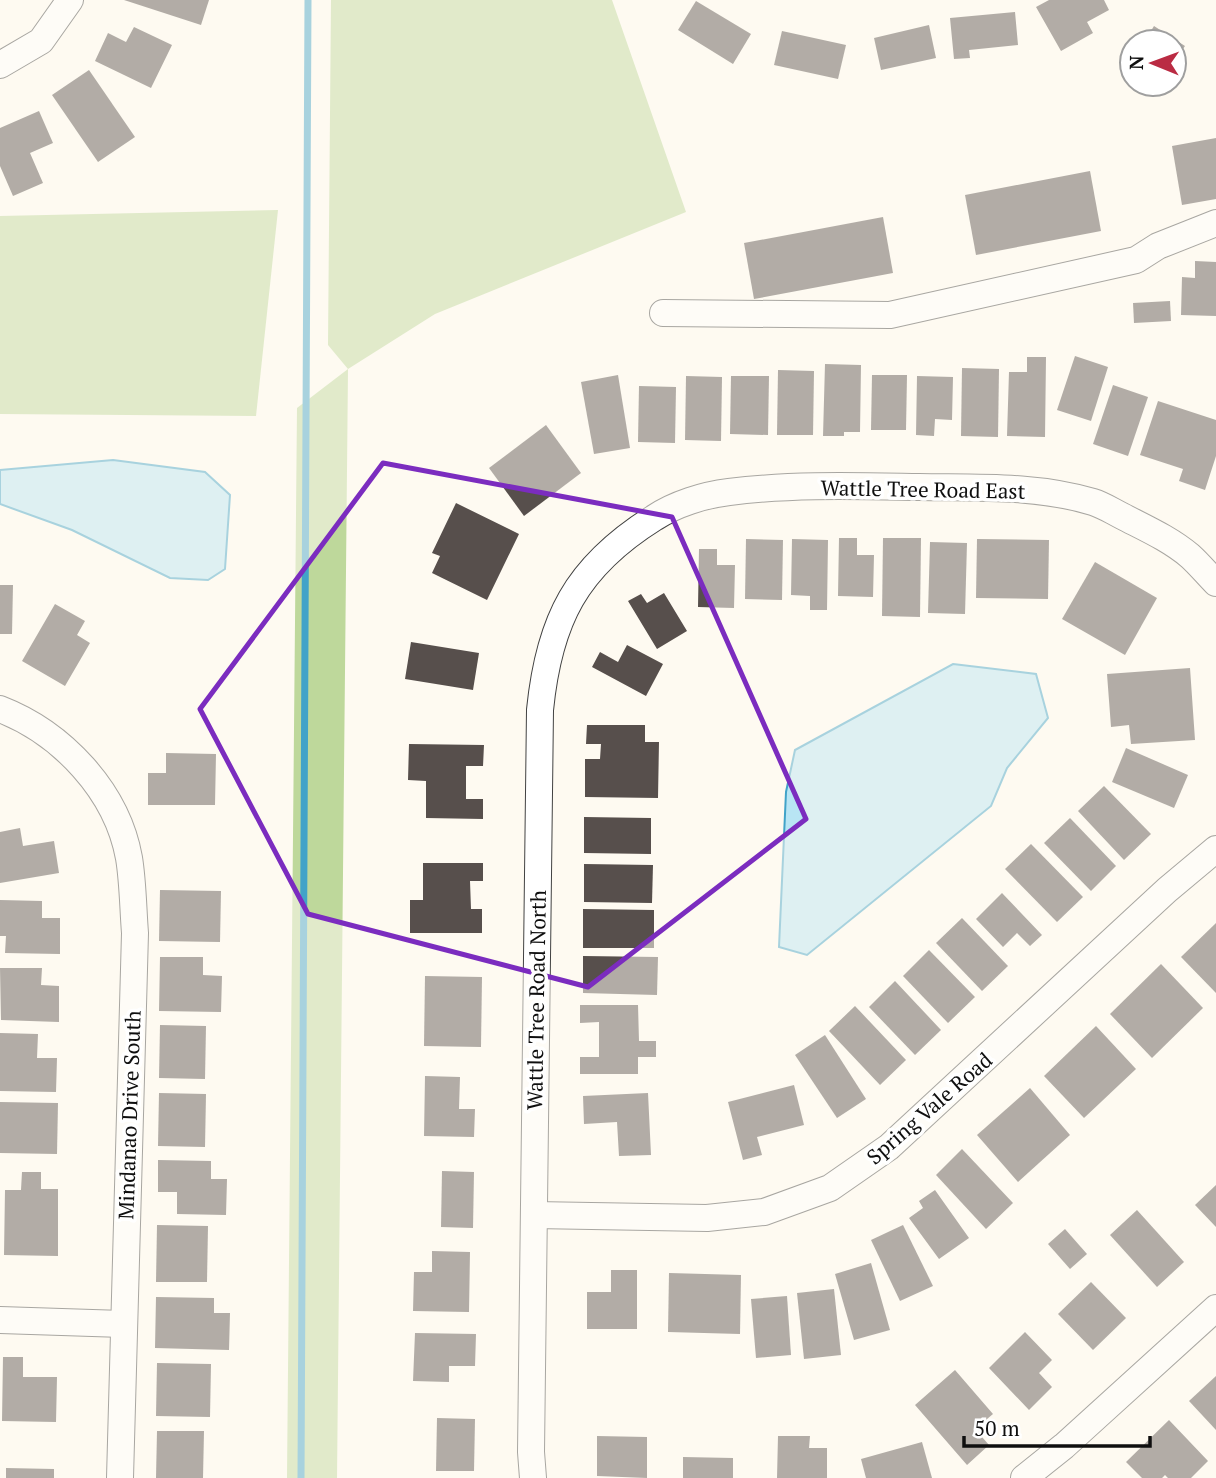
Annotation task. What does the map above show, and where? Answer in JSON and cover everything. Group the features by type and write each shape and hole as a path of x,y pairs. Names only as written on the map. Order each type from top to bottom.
{"street":[{"path":"0,65 41,41 70,0"},
{"path":"663,313 890,315 1136,260 1158,246 1216,223"},
{"name":"Wattle Tree Road East","path":"617,545 656,517 691,500 728,492 830,486 998,488 1050,492 1095,503 1157,534 1190,556 1216,583"},
{"name":"Wattle Tree Road North","path":"533,1478 531,1452 540,709 544,671 556,629 593,565 617,545"},
{"name":"Mindanao Drive South","path":"0,709 20,717 82,765 101,789 116,818 128,857 135,933 120,1478"},
{"name":"Spring Vale Road","path":"534,1215 707,1217 764,1212 830,1188 889,1147 1167,890 1216,849"},
{"path":"1024,1478 1075,1437 1216,1308"},
{"path":"0,1320 123,1324"}],"highlighted area":[{"path":"383,463 672,517 806,819 588,987 308,914 200,709"}],"green space":[{"path":"331,0 612,0 686,212 435,314 348,369 328,345"},
{"path":"278,210 256,416 0,414 0,216"},
{"path":"348,369 337,1478 287,1478 297,408"}],"water":[{"path":"113,460 205,472 230,495 225,569 208,580 170,578 72,530 0,504 0,470"},
{"path":"953,664 1036,674 1048,718 1007,768 991,806 807,955 779,947 786,792 795,750"}],"building":[{"path":"124,0 209,0 201,25"},
{"path":"1049,0 1104,0 1109,10 1087,22 1093,33 1061,51 1036,7"},
{"path":"696,1 751,34 733,64 678,30"},
{"path":"1015,12 1018,45 969,50 970,58 954,59 950,18"},
{"path":"929,25 936,58 881,70 874,38"},
{"path":"134,27 172,45 151,88 95,61 108,33 126,42"},
{"path":"782,31 846,45 838,79 774,65"},
{"path":"89,70 135,137 98,162 52,95"},
{"path":"39,111 53,143 30,153 43,183 13,196 0,166 0,128"},
{"path":"1216,138 1216,199 1182,205 1172,146"},
{"path":"1090,171 1101,231 976,255 965,195"},
{"path":"883,217 893,273 754,299 744,243"},
{"path":"1195,261 1216,262 1216,316 1181,315 1182,277 1195,278"},
{"path":"1170,301 1171,321 1134,323 1133,303"},
{"path":"1075,356 1108,367 1091,421 1057,410"},
{"path":"1027,357 1046,357 1045,437 1007,436 1009,372 1027,372"},
{"path":"825,364 861,365 860,432 844,432 844,436 823,436"},
{"path":"962,368 999,369 998,437 961,436"},
{"path":"778,370 814,371 813,435 777,435"},
{"path":"618,375 630,448 594,454 581,382"},
{"path":"872,375 907,375 906,430 871,430"},
{"path":"686,376 722,377 721,441 685,440"},
{"path":"731,376 769,376 768,435 730,434"},
{"path":"917,376 953,377 952,420 935,419 934,436 916,435"},
{"path":"1113,385 1148,397 1128,456 1093,444"},
{"path":"639,386 676,387 675,443 638,442"},
{"path":"1158,401 1216,420 1216,456 1205,490 1179,481 1183,469 1140,455"},
{"path":"546,425 581,473 524,516 489,468"},
{"path":"456,503 519,534 487,600 432,573 440,556 432,553"},
{"path":"839,538 857,538 857,555 874,555 873,597 838,596"},
{"path":"883,538 921,538 920,617 882,616"},
{"path":"746,539 783,540 782,600 745,599"},
{"path":"792,539 828,540 827,610 810,610 810,596 791,595"},
{"path":"977,539 1049,540 1048,599 976,598"},
{"path":"930,542 967,543 965,614 928,613"},
{"path":"699,549 717,549 717,565 735,565 734,608 698,607"},
{"path":"1095,562 1157,598 1125,655 1062,619"},
{"path":"0,585 13,585 12,634 0,634"},
{"path":"664,593 687,631 657,649 628,601 641,594 647,603"},
{"path":"55,604 85,621 77,635 90,643 65,686 22,661"},
{"path":"411,642 479,653 473,690 405,679"},
{"path":"627,645 663,664 646,696 592,667 600,652 618,662"},
{"path":"1190,668 1195,740 1131,744 1129,725 1111,727 1107,674"},
{"path":"587,725 645,725 645,742 659,742 658,798 585,797 585,759 600,759 601,744 586,744"},
{"path":"409,744 484,745 483,766 466,766 466,799 483,799 483,819 426,818 426,781 408,780"},
{"path":"1126,748 1188,775 1174,808 1112,782"},
{"path":"166,753 216,754 215,805 148,805 148,773 166,773"},
{"path":"1104,786 1151,834 1124,860 1078,811"},
{"path":"584,817 651,818 651,854 584,853"},
{"path":"1070,818 1116,866 1091,891 1044,843"},
{"path":"20,828 23,846 54,841 59,873 0,883 0,832"},
{"path":"1031,844 1083,897 1057,922 1005,869"},
{"path":"423,863 483,863 483,881 470,881 471,909 482,909 482,933 410,933 410,900 423,900"},
{"path":"584,864 653,865 652,903 584,902"},
{"path":"160,890 221,891 220,942 159,941"},
{"path":"1002,893 1042,935 1030,946 1017,933 1003,947 976,919"},
{"path":"0,900 42,901 42,918 60,918 60,954 5,953 6,936 0,936"},
{"path":"583,909 654,910 654,948 583,948"},
{"path":"962,918 1008,966 982,991 936,943"},
{"path":"1216,923 1216,993 1181,957"},
{"path":"929,950 975,997 948,1023 903,976"},
{"path":"583,956 658,957 657,995 583,993"},
{"path":"160,957 203,957 203,975 222,976 221,1012 159,1011"},
{"path":"1161,964 1203,1008 1152,1058 1110,1014"},
{"path":"0,968 42,968 41,985 59,986 59,1022 1,1020"},
{"path":"425,976 482,977 481,1047 424,1046"},
{"path":"895,981 941,1030 915,1055 869,1007"},
{"path":"580,1005 638,1005 639,1041 656,1041 656,1057 638,1057 638,1074 580,1074 580,1057 599,1057 599,1022 580,1023"},
{"path":"855,1006 906,1060 880,1085 829,1031"},
{"path":"160,1025 206,1026 205,1079 159,1078"},
{"path":"1096,1026 1136,1069 1084,1118 1044,1076"},
{"path":"0,1033 38,1034 37,1058 57,1058 56,1092 0,1091"},
{"path":"825,1035 866,1099 837,1118 795,1055"},
{"path":"425,1076 460,1077 459,1109 475,1109 474,1137 424,1136"},
{"path":"794,1085 804,1125 757,1137 762,1155 743,1160 728,1102"},
{"path":"1030,1088 1070,1135 1018,1182 977,1135"},
{"path":"159,1093 206,1094 205,1147 158,1146"},
{"path":"648,1093 651,1155 619,1156 617,1122 584,1124 583,1096"},
{"path":"0,1102 58,1103 57,1154 0,1153"},
{"path":"962,1149 1013,1203 986,1229 936,1175"},
{"path":"158,1160 211,1161 211,1179 227,1179 226,1215 177,1214 177,1192 158,1192"},
{"path":"442,1171 474,1172 473,1228 441,1227"},
{"path":"22,1172 41,1172 41,1189 58,1189 58,1256 4,1255 5,1190 21,1190"},
{"path":"1216,1185 1216,1227 1195,1205"},
{"path":"935,1190 969,1238 939,1259 909,1218 923,1208 919,1201"},
{"path":"1137,1210 1184,1262 1157,1287 1110,1235"},
{"path":"157,1225 208,1226 207,1282 156,1282"},
{"path":"903,1225 933,1286 900,1301 871,1240"},
{"path":"1065,1229 1087,1254 1070,1269 1048,1244"},
{"path":"432,1251 470,1252 469,1312 413,1311 414,1272 432,1272"},
{"path":"871,1263 890,1330 854,1340 835,1274"},
{"path":"611,1270 637,1270 637,1329 587,1329 587,1292 611,1292"},
{"path":"669,1273 741,1275 740,1334 668,1332"},
{"path":"1091,1282 1126,1318 1093,1350 1058,1314"},
{"path":"834,1289 841,1355 804,1359 797,1293"},
{"path":"787,1296 791,1355 756,1358 751,1299"},
{"path":"156,1297 214,1298 214,1313 230,1313 229,1350 155,1348"},
{"path":"1025,1332 1052,1360 1039,1373 1052,1387 1029,1410 989,1368"},
{"path":"415,1333 476,1334 475,1366 449,1366 449,1382 413,1381"},
{"path":"3,1357 23,1357 23,1377 57,1377 56,1422 2,1421"},
{"path":"157,1363 211,1364 210,1417 156,1416"},
{"path":"955,1370 993,1414 975,1429 989,1445 967,1465 915,1405"},
{"path":"1216,1376 1216,1430 1189,1401"},
{"path":"437,1418 475,1419 474,1471 436,1471"},
{"path":"1169,1420 1208,1461 1191,1478 1168,1478 1165,1475 1162,1478 1142,1478 1126,1462"},
{"path":"157,1431 204,1431 203,1478 156,1478"},
{"path":"597,1436 647,1437 647,1478 597,1476"},
{"path":"778,1436 810,1436 809,1448 827,1448 827,1478 777,1478"},
{"path":"922,1442 932,1478 866,1478 861,1459"},
{"path":"683,1457 733,1458 733,1478 683,1478"},
{"path":"6,1468 54,1469 54,1478 6,1478"}],"waterway":[{"path":"301,1478 308,0"}]}
